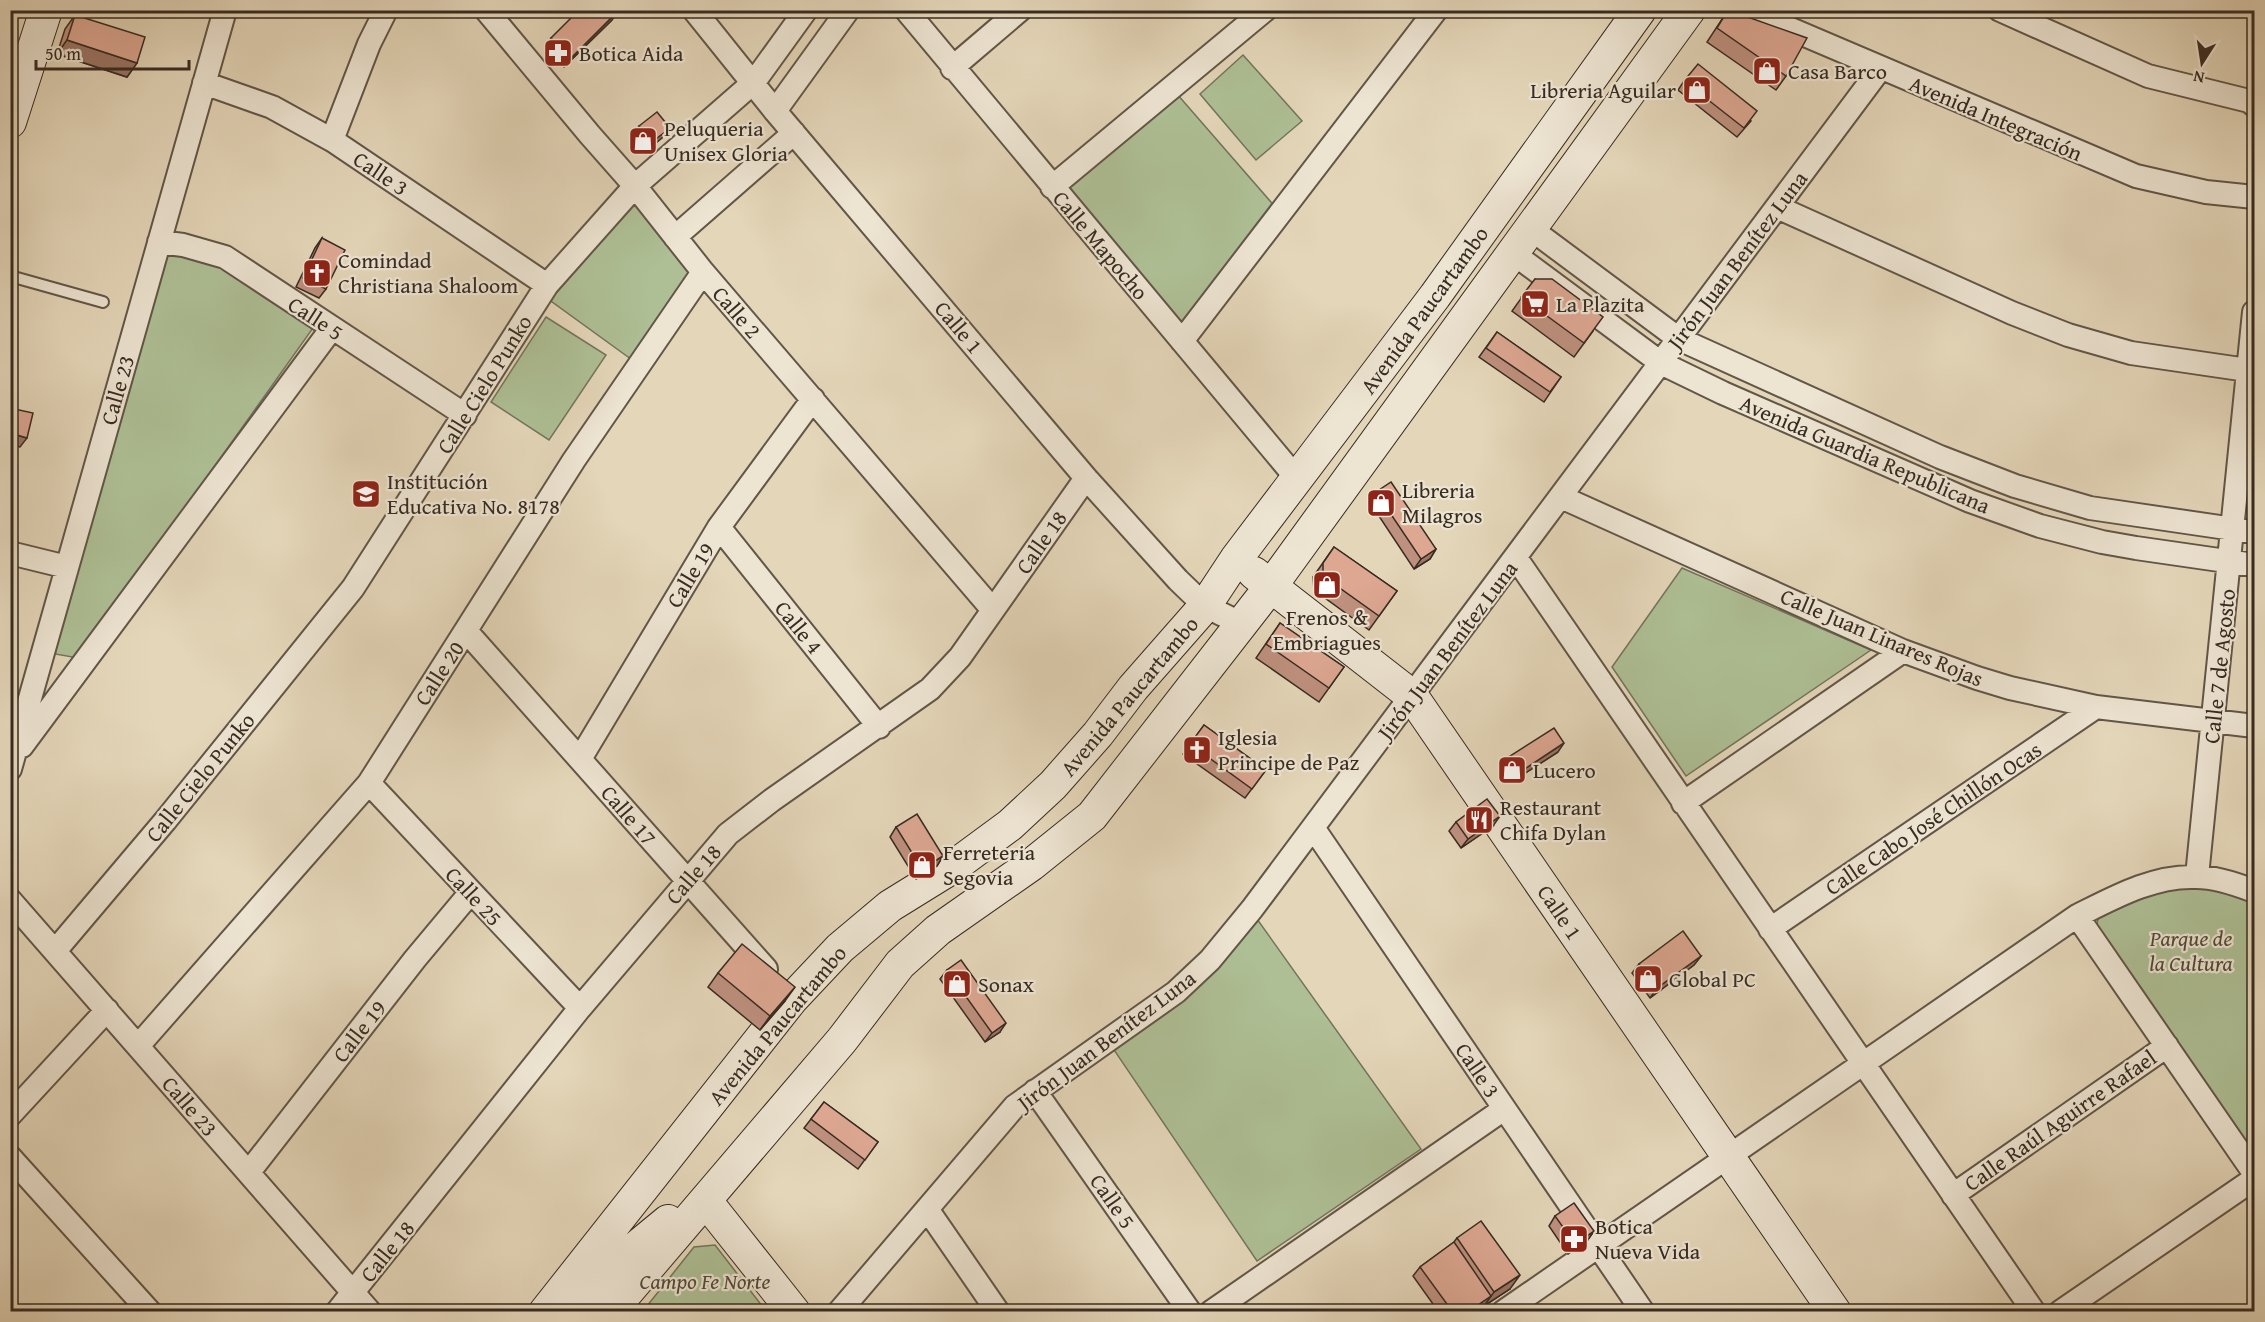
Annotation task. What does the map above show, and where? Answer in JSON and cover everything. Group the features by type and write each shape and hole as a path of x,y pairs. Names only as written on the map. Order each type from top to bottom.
{"main road":[{"path":"10,122 46,10"},
{"name":"Avenida Paucartambo","path":"610,1311 842,1040 900,964 938,930 1031,865 1092,816 1271,586 1689,10"},
{"path":"1636,12 1650,26 1672,36"},
{"name":"Avenida Paucartambo","path":"545,1311 792,999 840,948 890,906 953,867 1010,825 1053,785 1098,734 1133,688 1205,606 1236,559 1442,287 1636,12"},
{"name":"Calle 1","path":"1236,559 1412,696 1834,1311"},
{"path":"570,1311 606,1272 669,1221 706,1201 794,1311"}],"street":[{"name":"Calle 23","path":"12,763 225,10"},
{"path":"332,140 369,44 386,10"},
{"name":"Calle 2","path":"486,10 635,186 703,272 993,610"},
{"name":"Calle 1","path":"694,10 775,111 1086,478 1178,580 1205,606 1242,624"},
{"name":"Calle Cielo Punko","path":"56,951 165,821 353,588 548,285 635,186 754,82 806,10"},
{"path":"775,111 848,10"},
{"name":"Calle Mapocho","path":"906,10 952,68 1298,480"},
{"path":"952,68 1020,10"},
{"path":"1052,187 1265,10"},
{"name":"Avenida Integración","path":"1746,10 1880,69 2136,176 2206,192 2254,197"},
{"path":"2000,10 2132,70 2162,81 2250,101 2254,105"},
{"path":"1182,341 1428,14"},
{"name":"Jirón Juan Benítez Luna","path":"839,1311 1015,1106 1176,992 1194,976 1252,909 1880,69"},
{"name":"Calle 3","path":"204,83 272,107 332,140 548,285"},
{"path":"675,237 794,133"},
{"path":"1777,207 2012,313 2068,335 2131,353 2252,371"},
{"name":"Avenida Guardia Republicana","path":"1522,241 1679,339 1940,457 2015,486 2090,508 2244,530"},
{"name":"Avenida Guardia Republicana","path":"1522,241 1661,363 1723,393 2009,516 2102,542 2254,565"},
{"name":"Calle 5","path":"159,242 183,245 225,257 465,415"},
{"name":"Calle 20","path":"138,1046 369,783 574,460 703,272"},
{"name":"Calle 7 de Agosto","path":"2198,876 2229,561 2244,530 2254,312"},
{"path":"12,763 332,328"},
{"name":"Calle 19","path":"580,759 719,527 813,399"},
{"name":"Calle 18","path":"337,1311 580,1008 728,834 772,800 930,689 960,657 1086,478"},
{"name":"Calle Juan Linares Rojas","path":"1561,497 1943,667 2010,688 2096,707 2254,726"},
{"name":"Calle 4","path":"719,527 879,727"},
{"path":"10,553 67,567"},
{"path":"1516,558 2034,1311"},
{"name":"Calle 17","path":"466,631 792,999"},
{"path":"1683,803 1903,651"},
{"name":"Calle Cabo José Chillón Ocas","path":"1770,929 2096,707"},
{"name":"Calle 25","path":"369,783 580,1008"},
{"name":"Calle 3","path":"1314,829 1643,1311"},
{"path":"1503,1311 2077,916 2150,884 2179,877 2198,876 2221,880 2254,891"},
{"name":"Calle 19","path":"249,1172 415,959 471,892"},
{"name":"Calle 23","path":"10,900 370,1311"},
{"path":"2077,916 2254,1173"},
{"path":"10,1115 107,1010"},
{"name":"Calle Raúl Aguirre Rafael","path":"1953,1194 2167,1046"},
{"name":"Calle 5","path":"1035,1091 1190,1311"},
{"path":"1211,1311 1504,1109"},
{"path":"10,1157 150,1311"},
{"path":"2060,1311 2254,1179"},
{"path":"927,1209 998,1311"}],"lane":[{"path":"10,276 103,302"}],"green space":[{"path":"1243,55 1302,121 1256,160 1200,94"},
{"path":"1177,94 1277,209 1183,327 1068,188"},
{"path":"626,192 697,272 635,362 544,296"},
{"path":"151,247 223,265 313,328 78,658 55,654"},
{"path":"546,317 606,355 549,440 491,402"},
{"path":"1682,568 1871,650 1686,776 1612,667"},
{"name":"Parque de la Cultura","path":"2202,886 2254,899 2254,1156 2097,926 2098,918 2103,912 2160,890"},
{"path":"1257,919 1421,1149 1257,1261 1112,1047"},
{"name":"Campo Fe Norte","path":"715,1245 766,1311 643,1311 694,1247"}],"building":[{"path":"579,10 618,11 571,58 551,38"},
{"path":"1728,10 1807,38 1786,76 1717,28"},
{"path":"75,15 145,37 137,63 67,40"},
{"path":"1698,64 1757,111 1744,128 1684,81"},
{"path":"657,112 670,128 652,142 639,126"},
{"name":"Comindad Christiana Shaloom","path":"322,238 345,250 326,289 303,278"},
{"path":"1535,279 1552,279 1603,317 1584,343 1521,297"},
{"path":"1497,332 1561,377 1550,392 1486,348"},
{"path":"10,408 33,413 27,438 10,433"},
{"path":"1391,482 1436,549 1421,559 1376,492"},
{"path":"1334,547 1397,591 1379,616 1323,576 1323,563"},
{"path":"1280,623 1344,667 1329,688 1266,644"},
{"path":"1204,725 1266,770 1252,789 1190,744"},
{"path":"1554,728 1564,743 1517,774 1507,758"},
{"path":"1487,799 1500,816 1468,839 1456,822"},
{"path":"917,814 943,856 922,869 896,827"},
{"path":"1683,931 1701,956 1657,988 1639,964"},
{"path":"742,944 795,987 770,1016 718,973"},
{"path":"961,960 1006,1023 992,1033 947,970"},
{"path":"824,1102 878,1142 865,1160 811,1119"},
{"path":"1574,1203 1594,1231 1575,1244 1555,1216"},
{"path":"1481,1221 1520,1275 1494,1292 1457,1238"},
{"path":"1454,1242 1491,1296 1469,1311 1452,1311 1420,1267"}],"place":[{"name":"Botica Aida","path":"558,53"},
{"name":"Casa Barco","path":"1767,71"},
{"name":"Libreria Aguilar","path":"1697,90"},
{"name":"Peluqueria Unisex Gloria","path":"643,141"},
{"name":"Comindad Christiana Shaloom","path":"317,273"},
{"name":"La Plazita","path":"1535,304"},
{"name":"Institución Educativa No. 8178","path":"366,494"},
{"name":"Libreria Milagros","path":"1381,503"},
{"name":"Frenos & Embriagues","path":"1327,585"},
{"name":"Iglesia Principe de Paz","path":"1197,750"},
{"name":"Lucero","path":"1512,770"},
{"name":"Restaurant Chifa Dylan","path":"1479,820"},
{"name":"Ferreteria Segovia","path":"922,865"},
{"name":"Global PC","path":"1648,979"},
{"name":"Sonax","path":"957,984"},
{"name":"Botica Nueva Vida","path":"1574,1239"}]}
